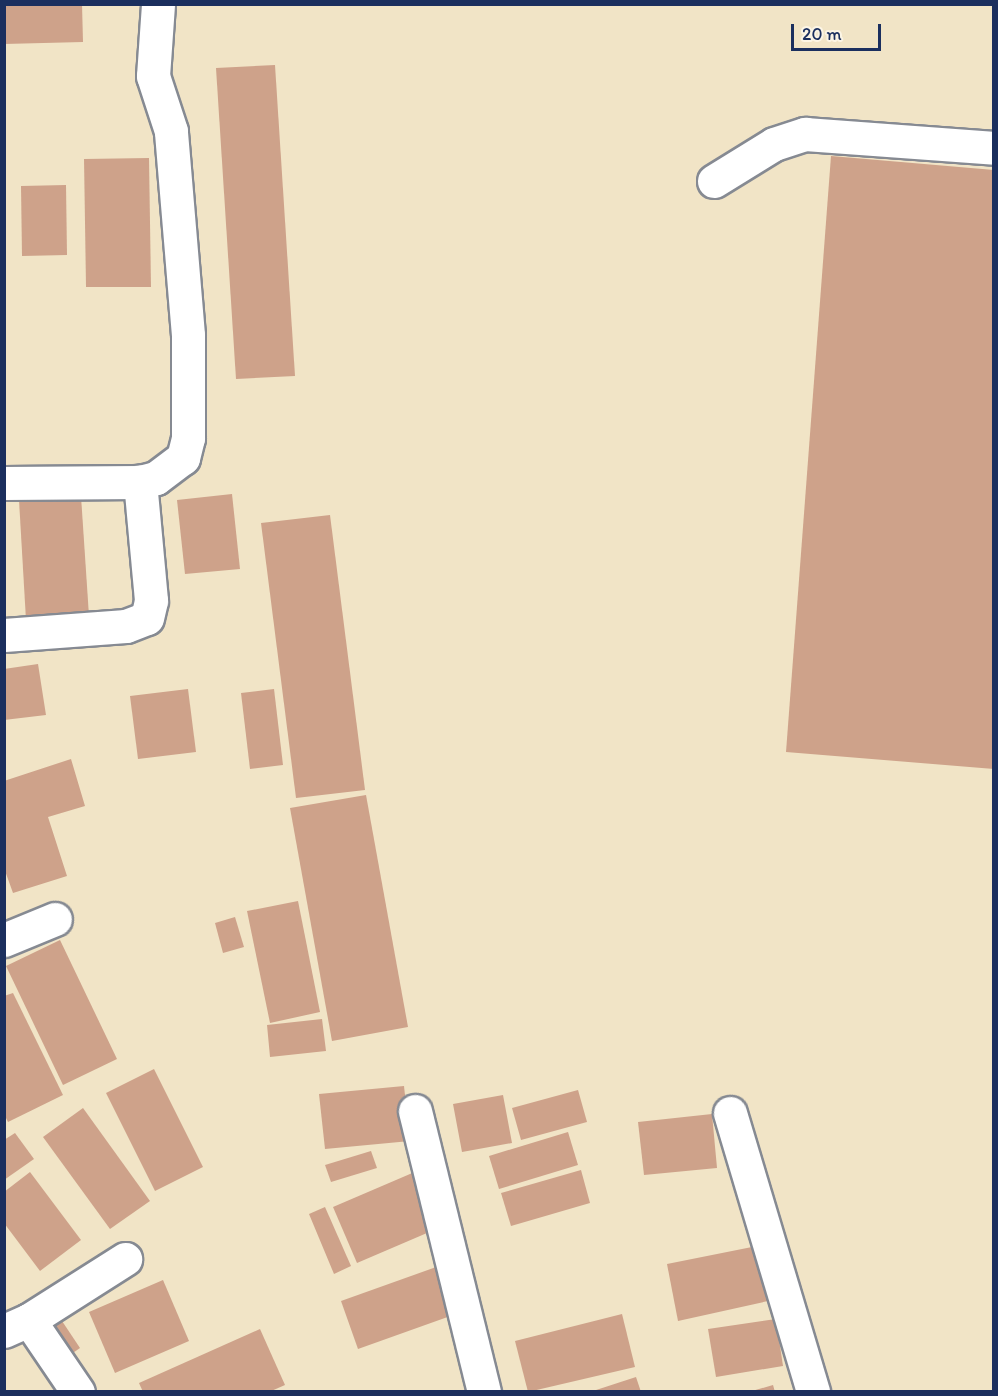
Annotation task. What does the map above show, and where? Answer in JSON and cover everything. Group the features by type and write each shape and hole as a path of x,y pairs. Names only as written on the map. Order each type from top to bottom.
{"street":[{"path":"4,483 141,482 171,469 183,458 188,438 189,335 171,131 153,76 158,4"},
{"path":"714,181 774,144 805,134 993,148"},
{"path":"4,635 126,626 147,618 151,600 141,482"},
{"path":"4,940 55,920"},
{"path":"415,1111 484,1392"},
{"path":"729,1113 813,1392"},
{"path":"78,1392 16,1325 125,1259"}],"building":[{"path":"4,4 82,4 83,42 4,44"},
{"path":"275,65 295,376 236,379 216,68"},
{"path":"831,156 994,170 994,769 786,752"},
{"path":"149,158 151,287 86,287 84,159"},
{"path":"66,185 67,255 22,256 21,186"},
{"path":"232,494 240,569 185,574 177,500"},
{"path":"81,496 89,616 26,620 19,500"},
{"path":"330,515 365,790 296,798 261,523"},
{"path":"38,664 46,715 4,720 4,669"},
{"path":"188,689 196,752 138,759 130,696"},
{"path":"274,689 283,765 250,769 241,693"},
{"path":"71,759 85,806 48,817 67,876 13,893 4,868 4,781"},
{"path":"366,795 408,1027 332,1041 290,808"},
{"path":"298,901 320,1012 270,1023 247,911"},
{"path":"235,917 244,947 223,953 215,923"},
{"path":"60,940 117,1059 63,1085 6,966"},
{"path":"13,993 63,1095 8,1122 4,1114 4,996"},
{"path":"322,1019 326,1051 270,1057 267,1025"},
{"path":"154,1069 203,1167 155,1191 106,1093"},
{"path":"404,1086 410,1141 325,1149 319,1094"},
{"path":"578,1090 587,1122 521,1140 512,1108"},
{"path":"503,1095 512,1143 462,1152 453,1104"},
{"path":"83,1108 150,1201 110,1229 43,1137"},
{"path":"712,1114 717,1168 644,1175 638,1122"},
{"path":"568,1132 578,1165 499,1189 489,1156"},
{"path":"15,1133 34,1159 4,1180 4,1140"},
{"path":"371,1151 377,1168 331,1182 325,1165"},
{"path":"581,1170 590,1203 511,1226 501,1193"},
{"path":"417,1171 441,1227 357,1263 333,1207"},
{"path":"30,1172 81,1240 40,1271 4,1223 4,1192"},
{"path":"325,1207 351,1266 334,1274 309,1214"},
{"path":"757,1246 768,1301 678,1321 667,1264"},
{"path":"439,1266 456,1314 358,1349 341,1301"},
{"path":"163,1280 189,1341 115,1373 89,1312"},
{"path":"622,1314 635,1367 528,1392 515,1341"},
{"path":"776,1319 783,1366 716,1377 708,1329"},
{"path":"62,1321 80,1348 67,1357 49,1329"},
{"path":"260,1329 285,1385 269,1392 143,1392 139,1383"},
{"path":"636,1377 641,1392 593,1392 593,1391"},
{"path":"773,1385 775,1392 752,1392 752,1391"}]}
